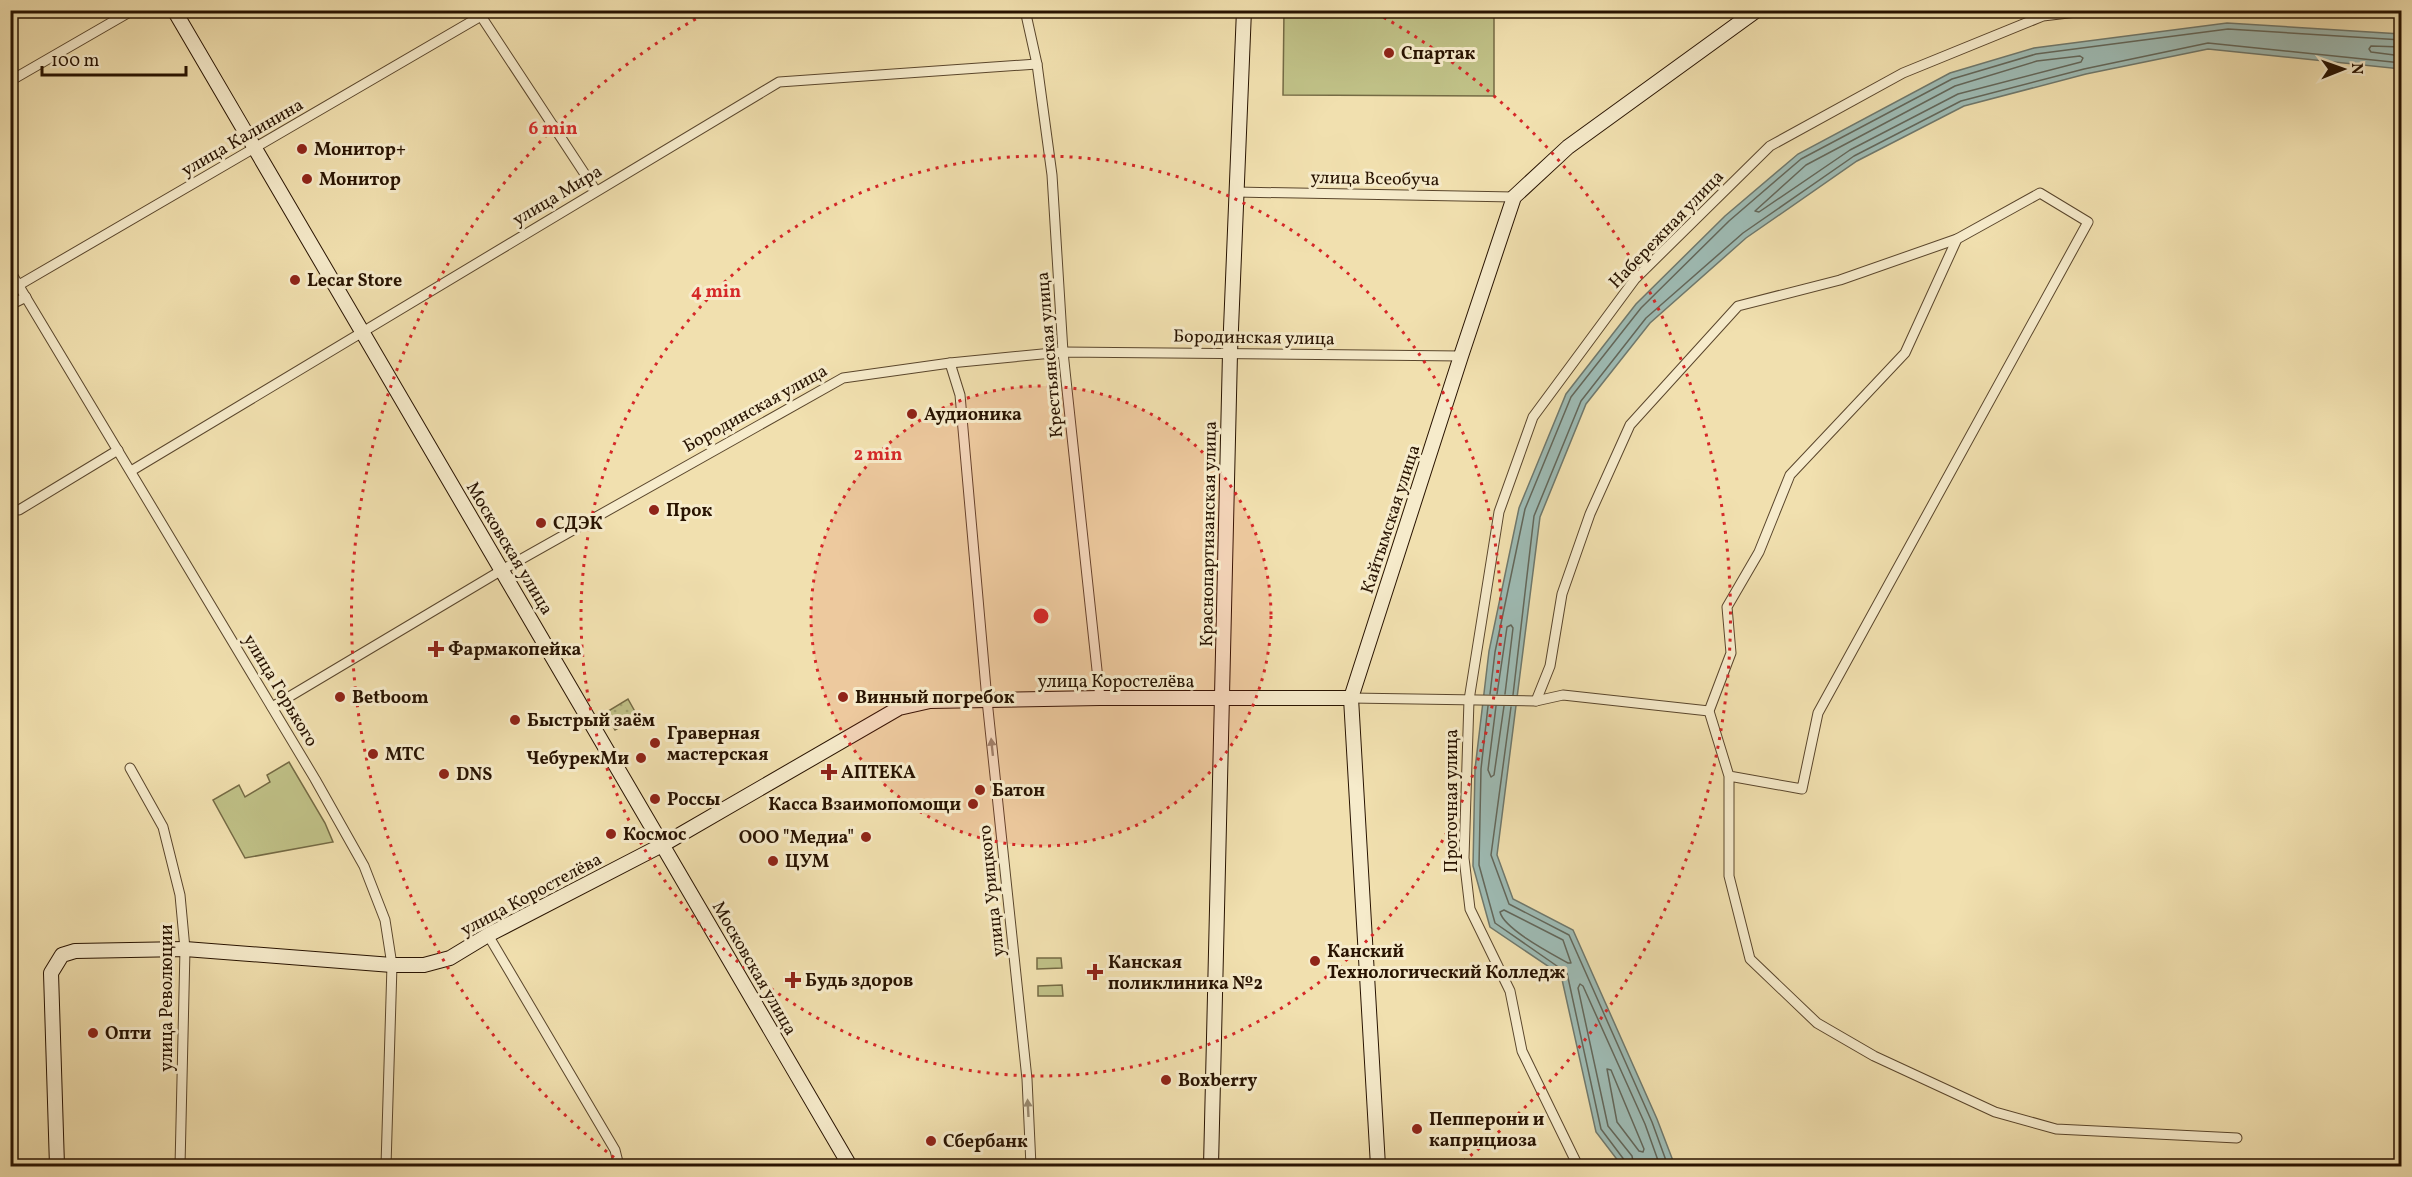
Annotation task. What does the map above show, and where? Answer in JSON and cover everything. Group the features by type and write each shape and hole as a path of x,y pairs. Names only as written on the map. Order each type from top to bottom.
{"street":[{"path":"10,81 133,10"},
{"name":"Московская улица","path":"174,10 664,844 850,1167"},
{"name":"Крестьянская улица","path":"1025,10 1037,64 1052,175 1063,352 1100,698"},
{"name":"Краснопартизанская улица","path":"1211,1167 1230,353 1244,10"},
{"name":"Кайтымская улица","path":"1378,1167 1351,698 1461,356 1514,197 1568,147 1757,10"},
{"name":"Набережная улица","path":"1469,700 1499,513 1533,417 1635,279 1770,146 1903,73 2043,16 2093,10"},
{"path":"479,13 596,191"},
{"name":"улица Калинина","path":"19,285 254,149 479,13"},
{"name":"улица Мира","path":"130,471 361,330 779,82 1037,64"},
{"name":"улица Всеобуча","path":"1236,192 1514,197"},
{"path":"1536,701 1550,666 1562,594 1590,514 1629,425 1738,306 1840,280 1957,239 2040,193 2088,222 1818,713 1802,789 1729,776"},
{"path":"1957,239 1905,353 1790,475 1759,552 1727,607 1731,653 1709,711 1729,776 1729,876 1750,959 1817,1023 1874,1056 1995,1112 2056,1129 2237,1138"},
{"name":"улица Горького","path":"10,271 272,707 364,866 385,920 392,965 386,1167"},
{"path":"10,305 26,297"},
{"name":"Бородинская улица","path":"272,707 502,570 843,378 950,363 1063,352 1461,356"},
{"name":"улица Урицкого","path":"950,363 960,394 987,700 1027,1078 1030,1167"},
{"path":"19,510 118,450"},
{"name":"улица Коростелёва","path":"57,1167 51,974 62,956 75,951 185,949 392,965 424,965 450,958 488,935 664,844 898,708 930,701 1351,698 1536,701 1563,695 1709,711"},
{"name":"Проточная улица","path":"1469,700 1464,858 1470,909 1510,991 1522,1051 1578,1167"},
{"name":"улица Революции","path":"130,768 163,827 172,855 180,895 185,949 180,1167"},
{"path":"488,935 615,1150 619,1167"}],"green space":[{"name":"Спартак","path":"1284,10 1494,11 1494,96 1283,95"},
{"path":"628,699 638,717 615,730 605,713"},
{"path":"289,762 325,823 333,842 245,858 213,800 239,785 245,797 270,782 267,775"},
{"path":"1037,958 1061,958 1062,968 1037,969"},
{"path":"1062,985 1063,996 1038,996 1038,986"}],"water":[{"path":"2227,23 2401,34 2401,69 2208,49 2086,74 1964,106 1857,161 1746,238 1650,323 1586,404 1540,517 1497,855 1513,899 1573,930 1657,1119 1675,1166 1622,1166 1596,1132 1561,975 1490,927 1473,866 1475,769 1489,651 1519,508 1566,394 1636,304 1725,216 1798,154 1950,73 2034,48"}],"place":[{"name":"Спартак","path":"1389,53"},
{"name":"Монитор+","path":"302,149"},
{"name":"Монитор","path":"307,179"},
{"name":"Lecar Store","path":"295,280"},
{"name":"Аудионика","path":"912,414"},
{"name":"Прок","path":"654,510"},
{"name":"СДЭК","path":"541,523"},
{"name":"Фармакопейка","path":"436,649"},
{"name":"Betboom","path":"340,697"},
{"name":"Винный погребок","path":"843,697"},
{"name":"Быстрый заём","path":"515,720"},
{"name":"Граверная мастерская","path":"655,743"},
{"name":"МТС","path":"373,754"},
{"name":"ЧебурекМи","path":"641,758"},
{"name":"АПТЕКА","path":"829,772"},
{"name":"DNS","path":"444,774"},
{"name":"Батон","path":"980,790"},
{"name":"Россы","path":"655,799"},
{"name":"Касса Взаимопомощи","path":"973,804"},
{"name":"Космос","path":"611,834"},
{"name":"ООО \"Медиа\"","path":"866,837"},
{"name":"ЦУМ","path":"773,861"},
{"name":"Канский Технологический Колледж","path":"1315,961"},
{"name":"Канская поликлиника №2","path":"1095,972"},
{"name":"Будь здоров","path":"793,980"},
{"name":"Опти","path":"93,1033"},
{"name":"Boxberry","path":"1166,1080"},
{"name":"Пепперони и каприциоза","path":"1417,1129"},
{"name":"Сбербанк","path":"931,1141"}]}
